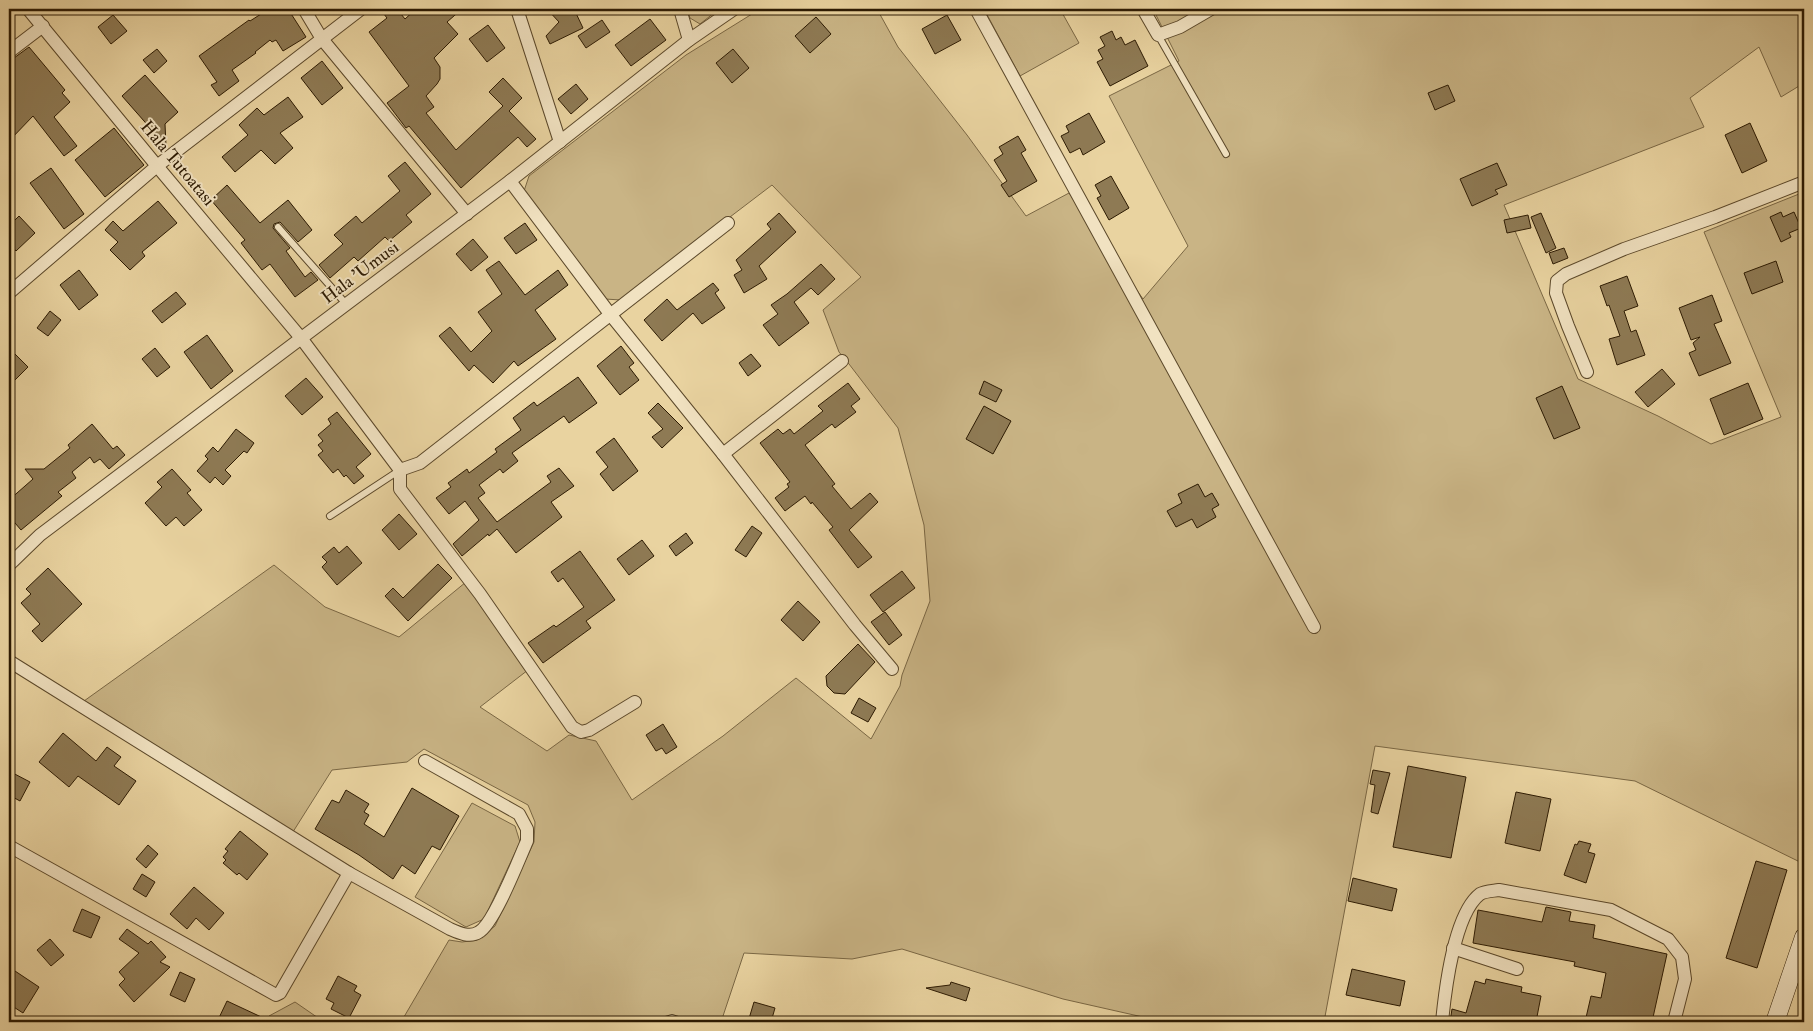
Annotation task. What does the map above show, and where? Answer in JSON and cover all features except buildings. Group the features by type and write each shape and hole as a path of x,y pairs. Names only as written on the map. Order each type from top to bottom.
{"street":[{"name":"Hala Tutoatasi","path":"28,9 302,338 400,470"},
{"path":"304,9 322,39 467,214"},
{"path":"9,293 157,166 361,9"},
{"path":"517,9 560,142"},
{"path":"680,9 689,40"},
{"name":"Hala 'Umusi","path":"9,565 40,535 467,214 689,40 734,9"},
{"path":"976,9 1314,627"},
{"path":"1143,9 1158,36 1180,27 1211,9"},
{"path":"9,52 42,26"},
{"path":"510,181 610,314 723,454 855,625 892,669"},
{"path":"1587,372 1556,292 1558,281 1566,274 1624,249 1715,218 1804,182"},
{"path":"635,702 589,730 581,732 572,727 480,594 400,489 400,470 420,463 728,223"},
{"path":"723,454 842,361"},
{"path":"9,662 349,873 450,929 464,935 479,933 490,921 527,841 527,829 519,814 425,761"},
{"path":"9,846 276,995 280,994 349,873"},
{"path":"1442,1022 1453,948 1469,906 1482,893 1499,890 1610,910 1668,939 1682,957 1685,979 1674,1022"},
{"path":"1775,1022 1804,937"},
{"path":"1453,948 1517,969"}],"lane":[{"path":"1158,36 1226,154"},
{"path":"278,227 346,305"},
{"path":"330,516 400,470"},
{"path":"659,1022 672,1018 684,1022"}],"shaded area":[{"path":"687,9 719,9 700,24 690,18"},
{"path":"760,9 877,9 898,47 967,135 1026,216 1069,193 1143,299 1188,246 1109,96 1179,61 1153,9 1804,9 1804,83 1781,97 1759,47 1690,98 1704,127 1504,205 1578,379 1658,416 1711,444 1781,417 1704,232 1804,192 1804,864 1635,781 1375,746 1324,1022 1165,1022 1063,999 902,949 852,959 744,953 721,1022 401,1022 449,940 462,942 477,940 495,926 534,842 535,822 528,805 424,749 407,762 332,770 291,835 77,706 274,565 325,607 399,637 466,582 528,670 480,707 547,751 569,735 596,741 632,800 723,736 796,678 871,739 900,686 902,675 930,601 924,525 898,428 839,352 823,310 861,277 772,185 621,300 605,299 524,191 529,176 686,55"},
{"path":"984,9 1060,9 1079,43 1020,76"},
{"path":"472,803 515,826 520,842 484,919 466,927 415,897"},
{"path":"295,1002 324,1022 266,1022 269,1016"}]}
